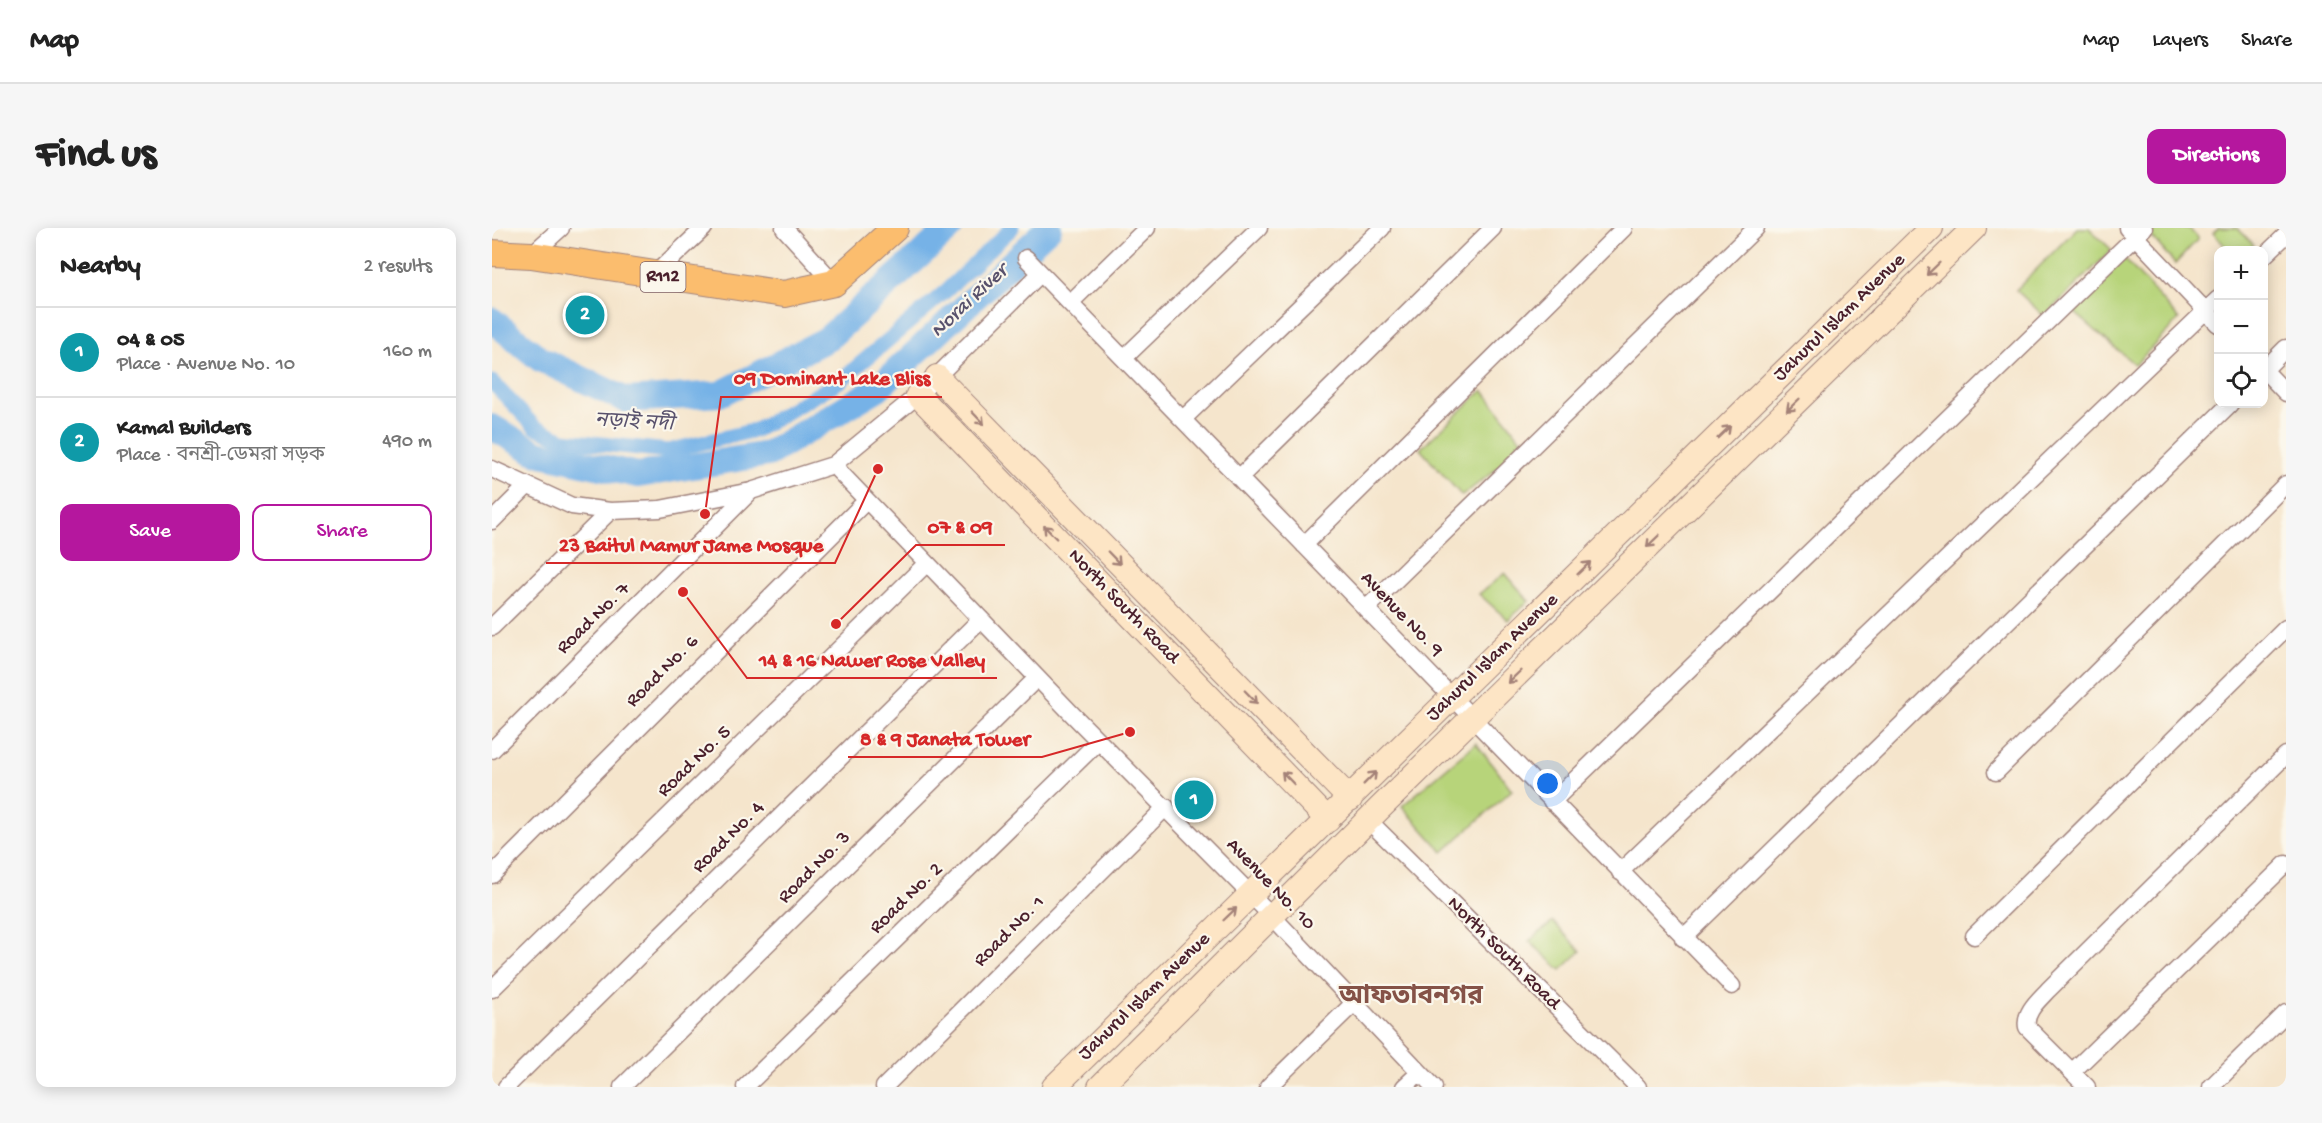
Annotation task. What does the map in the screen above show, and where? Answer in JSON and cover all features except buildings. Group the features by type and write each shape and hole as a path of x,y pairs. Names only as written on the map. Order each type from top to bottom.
{"main road":[{"name":"R112","path":"492,253 531,255 784,294 834,283 895,228"}],"street":[{"path":"531,255 561,228"},
{"path":"654,275 704,228"},
{"path":"784,228 834,283"},
{"path":"1070,303 1147,228"},
{"path":"1124,358 1259,228"},
{"path":"1183,419 1382,228"},
{"path":"1239,478 1493,228"},
{"path":"1304,545 1624,228"},
{"path":"1366,609 1756,228"},
{"name":"Jahurul Islam Avenue","path":"1053,1087 1932,228"},
{"name":"Jahurul Islam Avenue","path":"1100,1087 1368,820 1974,228"},
{"path":"1552,802 2136,231 2214,320"},
{"path":"2268,252 2286,235"},
{"name":"Avenue No. 9","path":"1026,258 1732,986"},
{"path":"492,469 572,506 610,511 660,509 751,491 833,465 918,395 1040,274"},
{"path":"1620,872 2217,300"},
{"path":"2268,366 2286,348"},
{"path":"2268,374 2286,393"},
{"name":"North South Road","path":"937,377 1350,799"},
{"name":"North South Road","path":"918,395 1328,820"},
{"path":"1683,938 2226,408"},
{"name":"Avenue No. 10","path":"833,465 1098,742 1166,807 1272,916 1434,1087"},
{"path":"1996,771 2286,484"},
{"path":"492,521 527,486"},
{"name":"Road No. 7","path":"492,750 751,491"},
{"name":"Road No. 6","path":"492,875 689,675 870,505"},
{"path":"492,627 610,511"},
{"name":"Road No. 5","path":"492,989 926,564"},
{"name":"Road No. 4","path":"506,1087 981,619"},
{"path":"1974,936 2286,628"},
{"name":"Road No. 3","path":"622,1087 1037,678"},
{"name":"Road No. 2","path":"745,1087 1098,742"},
{"path":"2087,1087 2027,1027 2026,1021 2029,1013 2048,990 2286,755"},
{"name":"Road No. 1","path":"884,1087 1166,807"},
{"name":"North South Road","path":"1368,820 1638,1087"},
{"path":"2072,1072 2286,864"},
{"path":"1268,1087 1353,1003"},
{"path":"2211,1087 2286,1013"},
{"path":"1404,1087 1419,1072"}],"green space":[{"path":"2077,228 2089,228 2112,250 2044,316 2016,290"},
{"path":"2153,228 2189,228 2198,239 2175,264 2148,232"},
{"path":"2219,228 2237,228 2254,245 2225,246 2213,233"},
{"path":"2124,258 2179,319 2135,365 2073,311"},
{"path":"1483,390 1526,446 1462,496 1420,449"},
{"path":"1505,573 1529,601 1508,620 1479,594"},
{"path":"1476,743 1512,790 1443,852 1402,806"},
{"path":"1553,922 1581,951 1561,970 1529,941"}],"waterway":[{"name":"Norai River","path":"492,320 540,359 626,400 720,394 827,339 950,228"},
{"name":"নড়াই নদী","path":"492,382 535,427 564,440 668,451 756,430 840,381 946,291 1012,228"},
{"name":"Norai River","path":"492,427 537,453 638,475 768,454 878,388 1049,228"}],"place":[{"name":"Kamal Builders","path":"585,315"},
{"name":"23 Baitul Mamur Jame Mosque","path":"878,469"},
{"name":"09 Dominant Lake Bliss","path":"705,514"},
{"name":"14 & 16 Nawer Rose Valley","path":"683,592"},
{"name":"07 & 09","path":"836,624"},
{"name":"8 & 9 Janata Tower","path":"1130,732"},
{"name":"04 & 05","path":"1194,800"}],"district":[{"name":"আফতাবনগর","path":"1411,998"}]}
